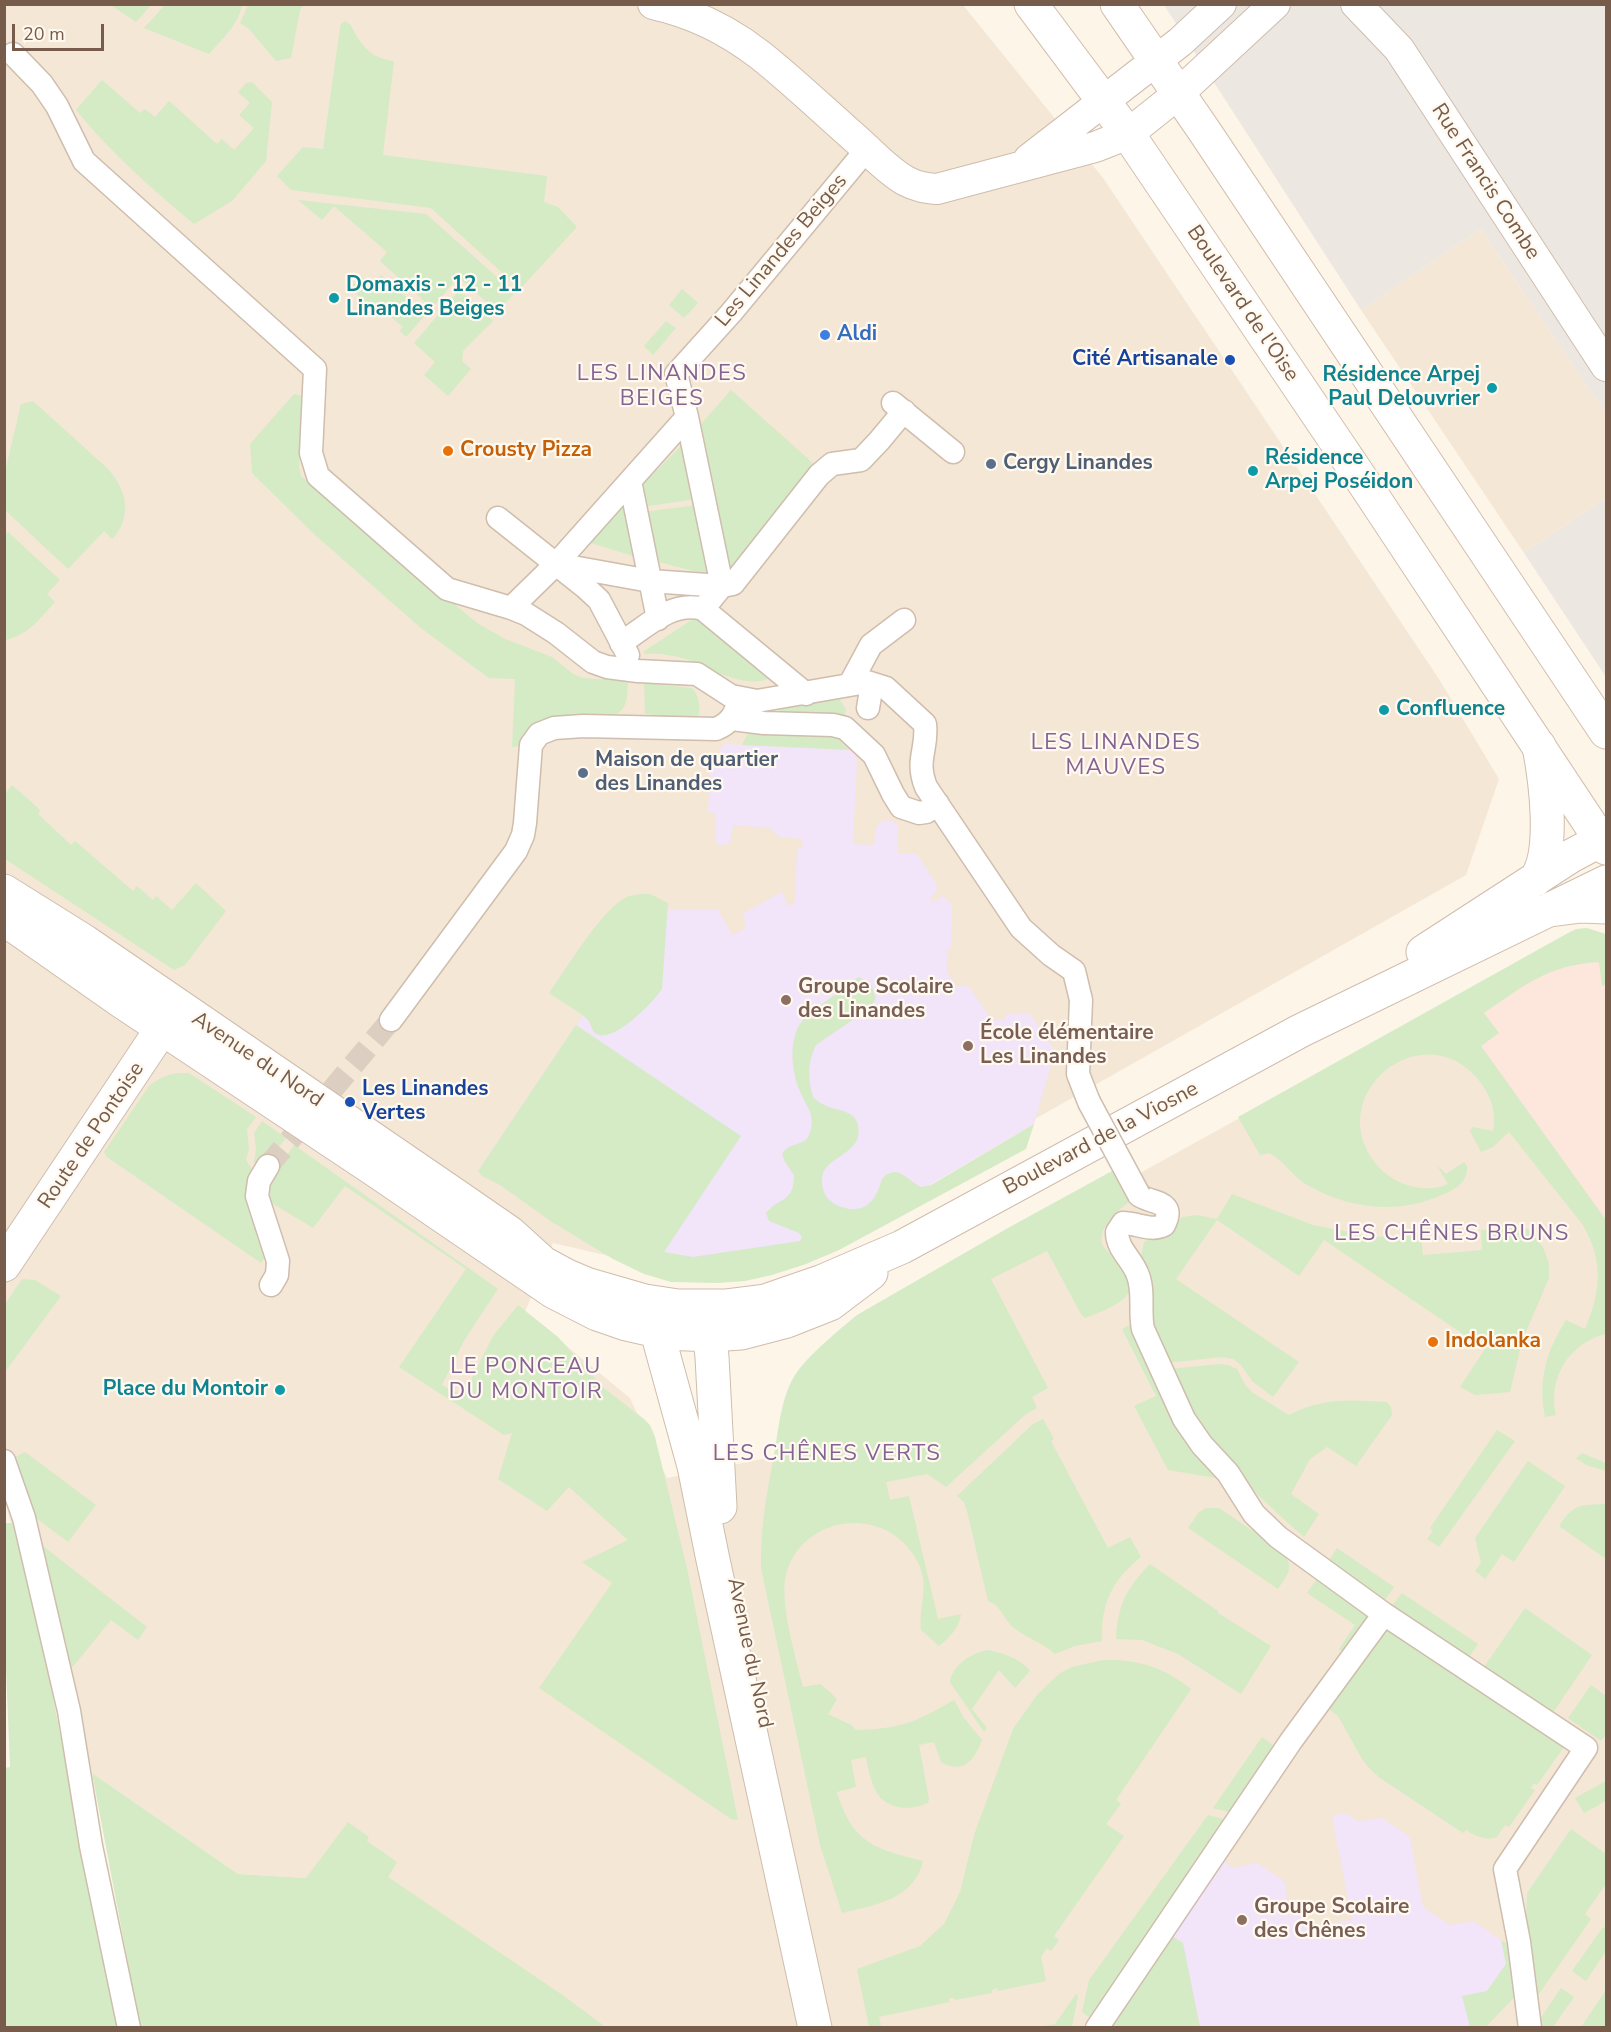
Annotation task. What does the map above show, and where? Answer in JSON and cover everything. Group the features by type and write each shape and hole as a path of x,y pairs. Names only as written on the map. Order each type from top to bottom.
{"street":[{"path":"653,4 701,18 728,32 795,84 906,181 921,188 937,189 1095,147 1128,134 1178,94 1275,4"},
{"name":"Boulevard de l'Oise","path":"1031,4 1128,134 1605,842"},
{"path":"1117,4 1206,132 1606,732"},
{"path":"1022,165 1156,60 1221,4"},
{"name":"Rue Francis Combe","path":"1356,4 1399,49 1606,366"},
{"path":"13,54 42,84 57,106 84,161 315,369 311,453 318,476 447,589 511,608 556,633 593,662 607,667 635,676 697,674 731,696 736,709 764,723 833,725 845,728 866,727"},
{"name":"Les Linandes Beiges","path":"687,417 676,374 867,149"},
{"path":"556,564 650,581 722,586 733,584 819,475 832,464 861,460 879,441 899,407 953,452"},
{"path":"511,608 556,564 687,417"},
{"path":"687,417 722,586"},
{"path":"630,481 658,619"},
{"path":"498,518 599,600 635,676"},
{"path":"703,609 722,586"},
{"path":"621,643 673,609 683,606 703,609 806,694"},
{"path":"904,620 871,645 861,684 866,727 874,755 892,794 901,807 919,813 926,812 938,804"},
{"path":"391,1020 516,851 523,835 531,745 539,734 562,728 635,721 709,730 726,725 736,709 757,701 861,684 886,688 925,724 926,737 920,767 926,786 1021,928 1074,971 1081,1000 1078,1074 1089,1102 1139,1195 1163,1205 1168,1214 1164,1225 1153,1229 1123,1223 1117,1232 1117,1238 1119,1246 1138,1275 1143,1329 1184,1419 1202,1445 1228,1473 1254,1514 1270,1529 1384,1614 1586,1748 1505,1869 1519,1942 1530,2028"},
{"path":"1535,880 1541,869 1545,853 1547,812 1544,770 1539,746"},
{"name":"Boulevard de la Viosne","path":"1300,1031 1571,856 1605,842"},
{"name":"Boulevard de la Viosne","path":"684,1320 776,1298 823,1281 902,1247 1300,1031 1606,882"},
{"name":"Avenue du Nord","path":"4,891 84,941 170,1017"},
{"path":"1550,910 1581,906 1606,907"},
{"name":"Avenue du Nord","path":"4,919 170,1017 458,1197 510,1233 535,1257 553,1269 586,1284 619,1294 684,1320 715,1387 718,1494 723,1536 831,2028"},
{"name":"Route de Pontoise","path":"8,1253 170,1017"},
{"path":"268,1166 259,1181 257,1196 278,1262 279,1269 271,1286"},
{"name":"Avenue du Nord","path":"684,1320 660,1343 694,1466 815,2028"},
{"path":"4,1461 24,1518 69,1711 91,1846 129,2028"},
{"path":"1097,2028 1292,1741 1384,1614"}],"shaded area":[{"path":"4,5 963,5 1103,178 1439,679 1499,779 1466,875 844,1227 687,1274 553,1243 525,1312 630,1398 667,1478 793,1453 848,1334 1443,1006 1606,1236 1606,2027 536,2027 306,1878 238,1874 92,1773 65,1639 38,1643 4,1495"},
{"path":"1164,5 1606,5 1606,414 1481,229 1361,310"},
{"name":"Résidence Arpej Paul Delouvrier","path":"1481,229 1606,414 1606,498 1524,553 1361,310"},
{"path":"1606,498 1606,677 1524,553"},
{"name":"Groupe Scolaire des Linandes","path":"724,744 852,750 857,761 853,844 874,845 876,828 880,821 890,820 898,825 898,853 917,854 937,885 936,893 930,897 933,902 943,896 952,904 951,947 948,948 947,971 957,987 965,985 970,988 992,1020 1005,1020 1007,1013 1030,1014 1055,1051 1034,1124 817,1251 672,1263 498,1142 650,915 664,909 718,910 732,935 745,929 744,913 782,892 788,906 795,902 797,848 802,848 803,839 781,837 772,832 771,828 733,825 731,841 723,846 716,843 716,814 708,812 711,768 718,767 720,750"},
{"path":"1606,951 1606,1236 1443,1006"},
{"name":"Groupe Scolaire des Chênes","path":"1345,1813 1358,1821 1382,1818 1410,1837 1423,1907 1450,1925 1474,1921 1501,1940 1506,1964 1487,1991 1467,2011 1470,2027 1119,2028 1177,1939 1169,1934 1220,1859 1233,1868 1257,1863 1285,1882 1288,1907 1315,1926 1352,1920 1332,1816"}],"green space":[{"path":"111,5 151,5 136,22"},
{"path":"165,5 242,5 234,25 209,54 144,28"},
{"path":"248,5 303,5 300,10 291,58 276,61 249,29 240,23"},
{"path":"345,21 369,51 394,61 383,155 547,176 544,202 558,207 577,227 520,289 431,208 291,190 277,176 303,147 323,149 340,28"},
{"path":"102,80 140,113 145,109 155,117 169,101 217,144 222,139 234,150 254,128 239,115 250,103 238,92 246,83 252,82 272,102 266,161 232,201 194,224 132,170 76,110"},
{"path":"298,200 426,214 515,293 497,311 458,277 432,308 380,261 387,252 334,206 322,220"},
{"path":"381,275 426,314 406,337 400,331 403,327 380,308 376,311 350,288 361,276 372,285"},
{"path":"682,289 698,303 684,318 669,305"},
{"path":"457,293 465,295 493,321 463,351 462,361 471,369 448,396 424,375 435,362 414,343"},
{"path":"666,321 676,328 653,355 644,346"},
{"path":"731,390 815,465 726,576 701,424"},
{"path":"294,394 303,396 299,467 301,476 477,623 505,639 552,657 573,674 583,678 628,681 627,700 621,711 617,714 546,720 527,735 519,746 512,747 515,679 489,678 422,629 314,534 252,473 250,444"},
{"path":"33,401 107,468 119,484 125,502 123,521 112,539 104,531 68,569 5,510 5,472 21,404"},
{"path":"687,440 696,499 642,507 639,488"},
{"path":"627,502 636,557 588,542"},
{"path":"697,505 709,575 651,560 643,512"},
{"path":"8,532 60,580 47,594 55,602 44,615 21,634 5,640 4,535"},
{"path":"696,617 771,678 761,681 739,680 686,659 643,652"},
{"path":"644,683 692,688 698,701 699,715 692,719 645,714"},
{"path":"839,698 846,710 844,717 772,715 784,707"},
{"path":"755,732 835,736 852,750 742,745 747,735"},
{"path":"12,785 38,808 40,811 38,814 71,845 75,841 133,891 137,886 153,900 156,896 172,910 196,883 226,911 185,965 174,970 5,859 5,794"},
{"path":"650,894 668,903 662,989 651,1003 622,1028 602,1035 595,1033 584,1016 549,993 585,940 607,913 627,897"},
{"path":"1587,928 1606,934 1606,984 1602,986 1599,962 1565,967 1538,978 1484,1013 1499,1033 1481,1046 1606,1220 1606,1334 1593,1338 1572,1353 1558,1375 1554,1401 1556,1415 1545,1417 1543,1378 1545,1366 1553,1343 1566,1320 1585,1329 1597,1289 1597,1264 1590,1239 1583,1225 1509,1132 1493,1147 1481,1152 1470,1131 1473,1127 1493,1131 1494,1113 1481,1082 1469,1070 1449,1058 1428,1055 1407,1058 1388,1068 1373,1083 1364,1102 1360,1123 1365,1146 1377,1165 1395,1180 1414,1187 1435,1188 1448,1184 1437,1165 1446,1174 1464,1162 1467,1166 1463,1181 1456,1187 1442,1195 1407,1205 1372,1206 1337,1199 1320,1192 1304,1183 1274,1156 1269,1153 1260,1155 1238,1117 1568,933 1576,929"},
{"path":"859,977 871,984 876,998 870,1008 816,1045 810,1064 809,1077 813,1097 824,1105 849,1113 856,1120 858,1127 856,1142 832,1162 823,1173 824,1192 828,1199 845,1208 862,1208 872,1201 882,1179 892,1172 902,1174 921,1187 931,1185 1034,1124 1026,1149 839,1250 772,1275 745,1281 718,1283 671,1282 644,1274 613,1259 552,1222 500,1185 482,1176 478,1171 576,1025 741,1136 664,1252 693,1257 800,1241 802,1237 799,1233 769,1221 766,1213 789,1195 793,1184 794,1175 782,1154 788,1148 806,1140 811,1130 810,1112 794,1072 792,1053 795,1034 807,1016"},
{"path":"189,1073 256,1117 247,1129 249,1149 246,1160 255,1174 266,1256 261,1263 107,1157 104,1152 149,1086 163,1077"},
{"path":"262,1121 286,1138 260,1171 254,1162 256,1149 254,1133"},
{"path":"294,1145 498,1289 465,1339 442,1385 463,1396 493,1336 518,1305 558,1337 605,1389 650,1425 655,1437 687,1568 738,1820 731,1819 539,1688 612,1583 582,1562 628,1540 569,1487 547,1511 498,1479 512,1433 504,1435 399,1367 466,1269 345,1186 313,1228 270,1202 266,1185"},
{"path":"1112,1171 1131,1200 1106,1224 1102,1241 1106,1250 1126,1266 1130,1287 1128,1293 1112,1307 1085,1318 1047,1251 991,1279 1048,1388 1032,1397 1037,1408 1026,1414 946,1487 927,1474 886,1482 890,1500 909,1496 938,1619 961,1614 959,1623 953,1632 939,1646 921,1630 924,1584 919,1565 899,1538 881,1528 863,1524 843,1524 825,1529 808,1540 795,1554 786,1574 784,1586 786,1614 803,1687 821,1684 837,1699 828,1714 851,1725 856,1730 885,1728 918,1719 954,1700 964,1718 982,1740 972,1759 956,1767 941,1762 934,1742 919,1745 929,1799 928,1803 922,1806 907,1808 887,1803 881,1799 875,1789 866,1757 851,1760 856,1787 837,1792 850,1823 858,1833 879,1847 923,1861 918,1874 902,1892 891,1899 842,1913 820,1845 761,1568 767,1497 781,1412 787,1391 797,1372 809,1357 857,1315"},
{"path":"1232,1194 1313,1225 1375,1237 1421,1234 1423,1255 1482,1250 1481,1230 1521,1227 1528,1229 1543,1247 1549,1264 1549,1278 1522,1341 1510,1392 1475,1395 1460,1387 1485,1349 1324,1240 1299,1276 1217,1220 1176,1279 1299,1362 1273,1397 1252,1381 1241,1365 1233,1359 1222,1357 1166,1363 1150,1329 1140,1262 1144,1242 1183,1217 1197,1215 1217,1219"},
{"path":"22,1279 35,1280 61,1296 5,1372 5,1304"},
{"path":"1131,1324 1219,1473 1216,1478 1168,1470 1134,1406 1156,1396 1122,1329"},
{"path":"1220,1364 1237,1369 1246,1386 1253,1393 1289,1415 1314,1405 1337,1401 1387,1402 1391,1407 1392,1415 1356,1466 1327,1447 1310,1459 1291,1494 1319,1514 1304,1537 1243,1480 1215,1449 1188,1410 1169,1369"},
{"path":"1043,1419 1054,1439 1051,1441 1108,1548 1130,1537 1141,1557 1122,1575 1110,1594 1103,1616 1102,1641 1075,1646 1055,1654 1014,1628 999,1609 988,1601 967,1511 964,1502 957,1496 1033,1424"},
{"path":"1497,1430 1515,1441 1439,1547 1427,1539 1433,1531 1430,1528"},
{"path":"25,1452 96,1505 68,1542 28,1512 13,1458"},
{"path":"1582,1453 1606,1463 1606,1471 1586,1465 1576,1458"},
{"path":"1528,1461 1565,1486 1514,1562 1502,1554 1485,1579 1475,1571 1481,1563 1475,1538"},
{"path":"1606,1504 1606,1559 1559,1526 1574,1509"},
{"path":"1206,1508 1219,1508 1281,1550 1288,1561 1289,1570 1278,1589 1188,1528 1199,1512"},
{"path":"5,1523 19,1523 117,2027 5,2027 4,1768 10,1767 5,1643"},
{"path":"34,1539 147,1627 138,1640 111,1620 71,1669 65,1639 59,1640"},
{"path":"1337,1548 1394,1587 1383,1603 1327,1564"},
{"path":"1150,1564 1218,1613 1271,1646 1241,1694 1178,1654 1142,1640 1116,1639 1121,1606 1129,1589"},
{"path":"1319,1576 1374,1614 1346,1654 1339,1649 1355,1625 1307,1593"},
{"path":"1402,1593 1478,1644 1468,1659 1391,1607"},
{"path":"1525,1608 1592,1655 1552,1714 1484,1667"},
{"path":"1389,1627 1474,1688 1483,1689 1538,1730 1566,1744 1537,1785 1534,1783 1531,1788 1535,1790 1509,1827 1505,1825 1497,1837 1481,1837 1466,1830 1463,1833 1380,1778 1362,1759 1338,1716 1326,1707 1380,1632"},
{"path":"988,1650 1017,1660 1030,1671 1015,1688 999,1670 972,1709 987,1728 984,1732 950,1682 955,1670 964,1660 976,1653"},
{"path":"1103,1660 1128,1661 1150,1666 1181,1681 1191,1689 1116,1800 1121,1804 1106,1824 1124,1836 1054,1936 1059,1940 1051,1951 1047,1948 1041,1957 1046,1981 998,1991 997,1988 992,1990 992,1993 955,2000 949,1998 950,2002 879,2017 881,2027 869,2027 857,1969 920,1946 944,1924 960,1892 974,1835 1013,1729 1037,1695 1060,1673 1072,1667"},
{"path":"1591,1685 1606,1696 1606,1734 1601,1741 1568,1718"},
{"path":"1262,1737 1277,1748 1232,1813 1213,1808"},
{"path":"92,1773 238,1874 306,1878 348,1822 369,1837 367,1841 397,1862 388,1877 603,2025 601,2028 140,2027"},
{"path":"1606,1781 1606,1801 1584,1813 1575,1798"},
{"path":"1208,1815 1228,1820 1092,2019 1082,2012 1089,1980"},
{"path":"1571,1829 1606,1854 1606,1884 1585,1914 1591,1919 1534,2001 1526,1920 1527,1893"},
{"path":"1603,1927 1606,1929 1606,1951 1586,1981 1572,1971"},
{"path":"1169,1934 1183,1943 1200,2027 1107,2028"},
{"path":"1501,1940 1512,1947 1519,1992 1486,2027 1470,2027 1462,1996 1487,1991 1506,1964"},
{"path":"1561,1988 1574,1997 1553,2027 1536,2025"},
{"path":"1606,1990 1606,2027 1581,2027"},
{"path":"1076,1994 1078,1996 1072,2027 1038,2027 1055,2024"}],"tunnel":[{"path":"268,1166 391,1020"}],"place":[{"name":"Domaxis - 12 - 11 Linandes Beiges","path":"334,298"},
{"name":"Aldi","path":"825,335"},
{"name":"Cité Artisanale","path":"1230,360"},
{"name":"Résidence Arpej Paul Delouvrier","path":"1492,388"},
{"name":"Crousty Pizza","path":"448,451"},
{"name":"Cergy Linandes","path":"991,464"},
{"name":"Résidence Arpej Poséidon","path":"1253,471"},
{"name":"Confluence","path":"1384,710"},
{"name":"Maison de quartier des Linandes","path":"583,773"},
{"name":"Groupe Scolaire des Linandes","path":"786,1000"},
{"name":"École élémentaire Les Linandes","path":"968,1046"},
{"name":"Les Linandes Vertes","path":"350,1102"},
{"name":"Indolanka","path":"1433,1342"},
{"name":"Place du Montoir","path":"280,1390"},
{"name":"Groupe Scolaire des Chênes","path":"1242,1920"}],"district":[{"name":"LES LINANDES BEIGES","path":"662,388"},
{"name":"LES LINANDES MAUVES","path":"1116,756"},
{"name":"LES CHÊNES BRUNS","path":"1452,1235"},
{"name":"LE PONCEAU DU MONTOIR","path":"526,1380"},
{"name":"LES CHÊNES VERTS","path":"827,1455"}]}
